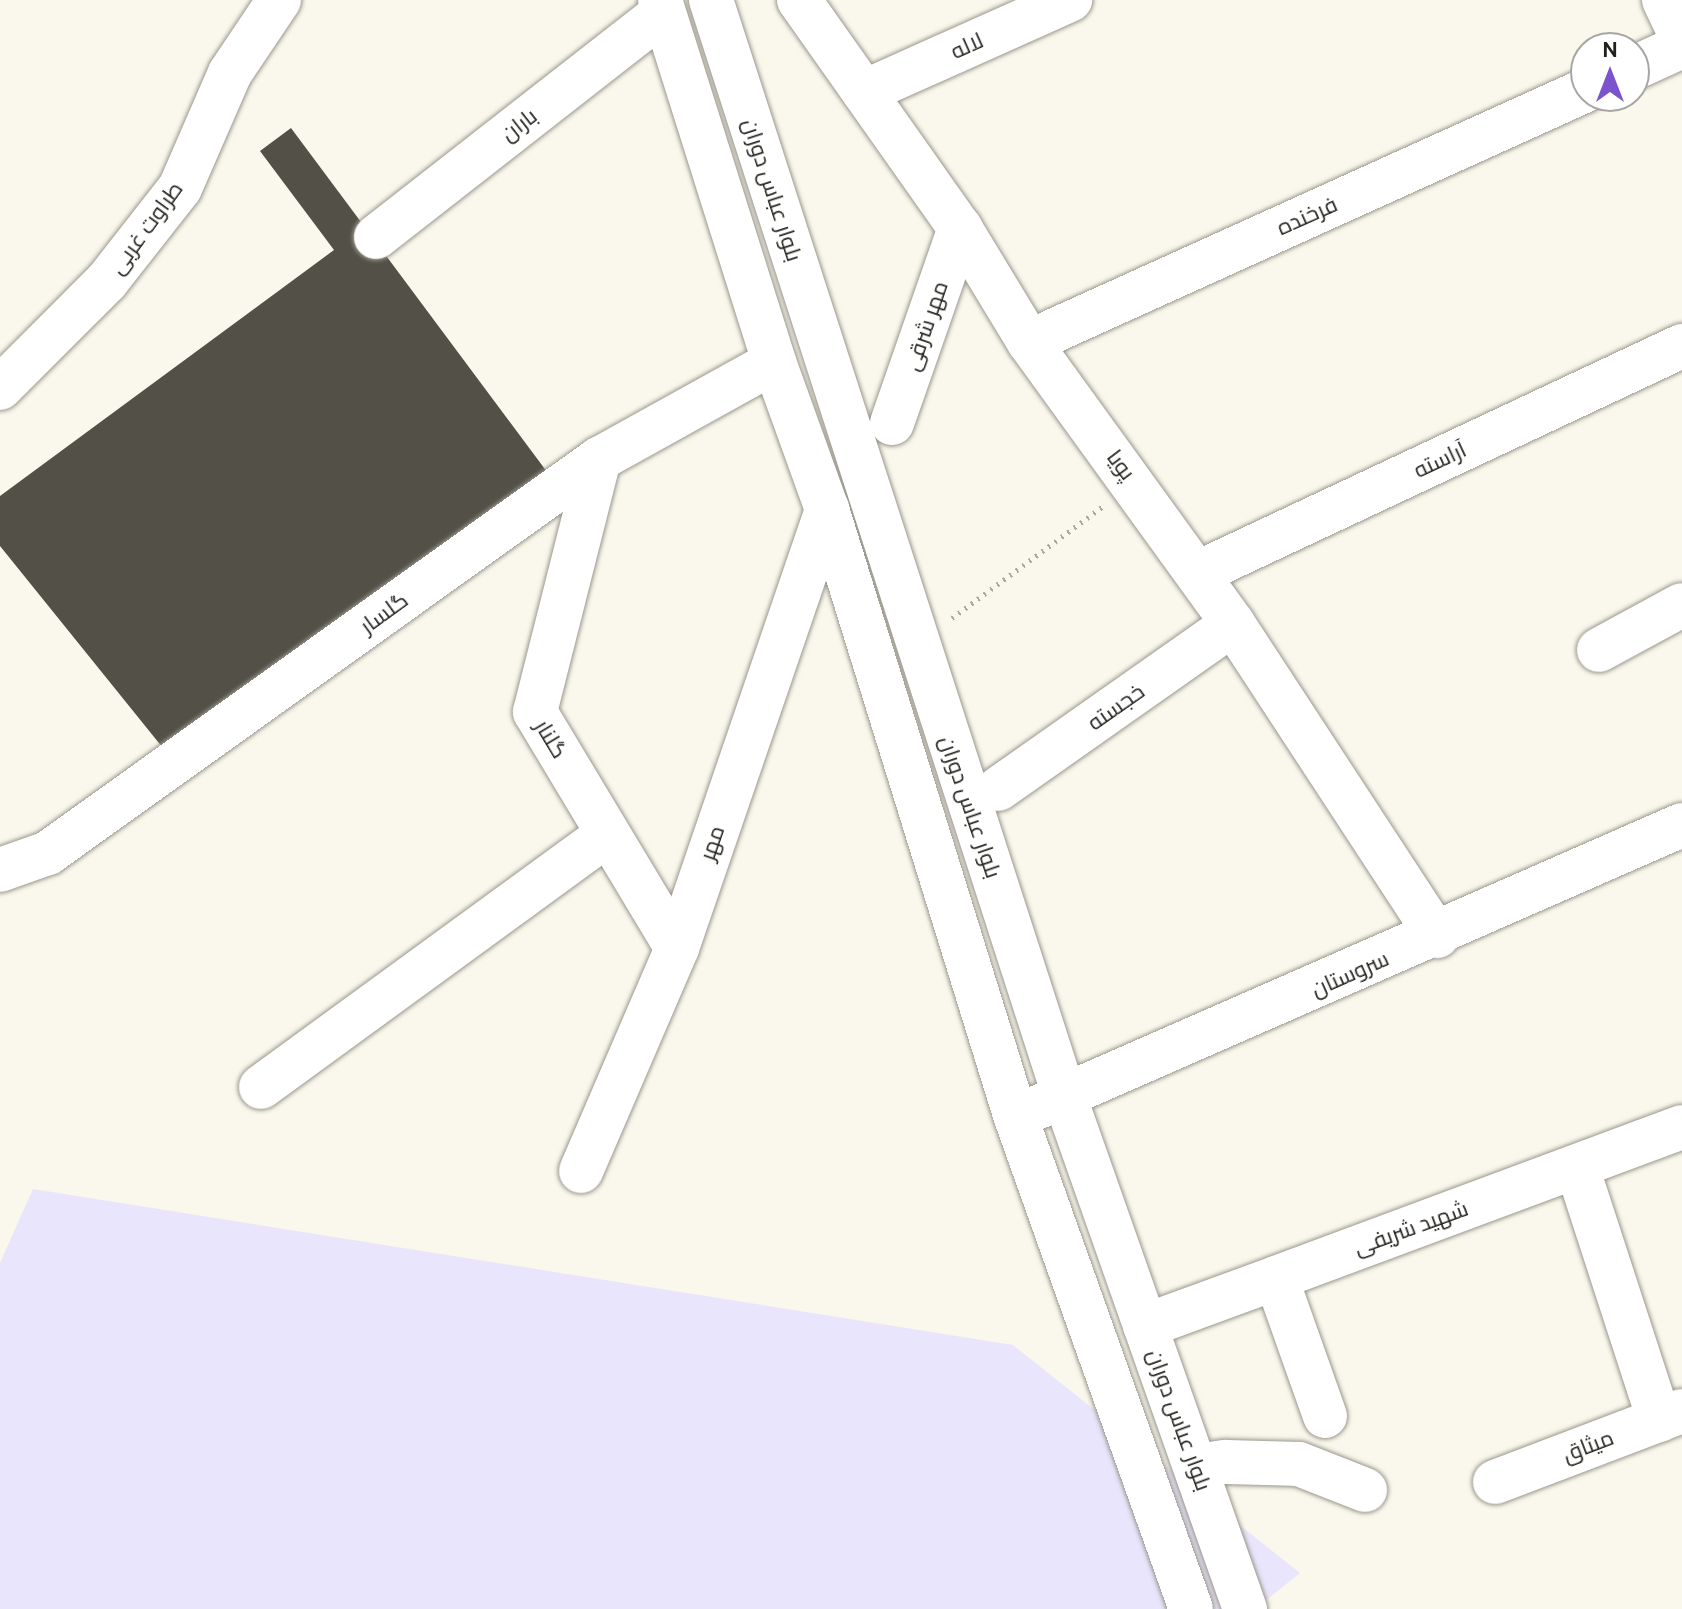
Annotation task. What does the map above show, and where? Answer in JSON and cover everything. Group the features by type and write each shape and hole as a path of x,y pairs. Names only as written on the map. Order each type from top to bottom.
{"street":[{"name":"طراوت غربی","path":"0,388 107,281 180,188 230,73 279,0"},
{"name":"بلوار عباس دوران","path":"711,0 915,645 1065,1098 1245,1609"},
{"name":"پویا","path":"799,0 960,228 1029,342 1135,483 1233,624 1437,936"},
{"name":"لاله","path":"864,92 1070,0"},
{"path":"1664,0 1682,38"},
{"name":"بلوار عباس دوران","path":"662,6 774,362 827,509 1015,1115 1191,1609"},
{"name":"باران","path":"376,237 662,6"},
{"path":"1650,61 1682,46"},
{"name":"فرخنده","path":"1029,342 1570,97"},
{"name":"مهر شرقی","path":"892,423 960,228"},
{"name":"آراسته","path":"1198,573 1682,346"},
{"name":"گلسار","path":"0,870 48,853 599,459 774,362"},
{"name":"گلنار","path":"599,459 535,712 677,948"},
{"name":"مهر","path":"581,1171 677,948 827,509"},
{"path":"1599,650 1682,605"},
{"name":"خجسته","path":"998,789 1233,624"},
{"name":"سروستان","path":"1015,1115 1065,1098 1682,825"},
{"path":"261,1087 608,834"},
{"name":"شهید شریفی","path":"1145,1326 1682,1127"},
{"path":"1577,1167 1671,1416"},
{"path":"1276,1278 1325,1416"},
{"name":"میثاق","path":"1495,1482 1671,1416"},
{"path":"1196,1466 1226,1462 1299,1464 1365,1490"}],"path":[{"path":"915,645 1135,483"}],"shaded area":[{"path":"33,1189 1013,1345 1300,1573 1255,1609 0,1609 0,1263"}],"building":[{"path":"291,128 556,484 171,758 0,546 0,496 334,250 260,151"}]}
